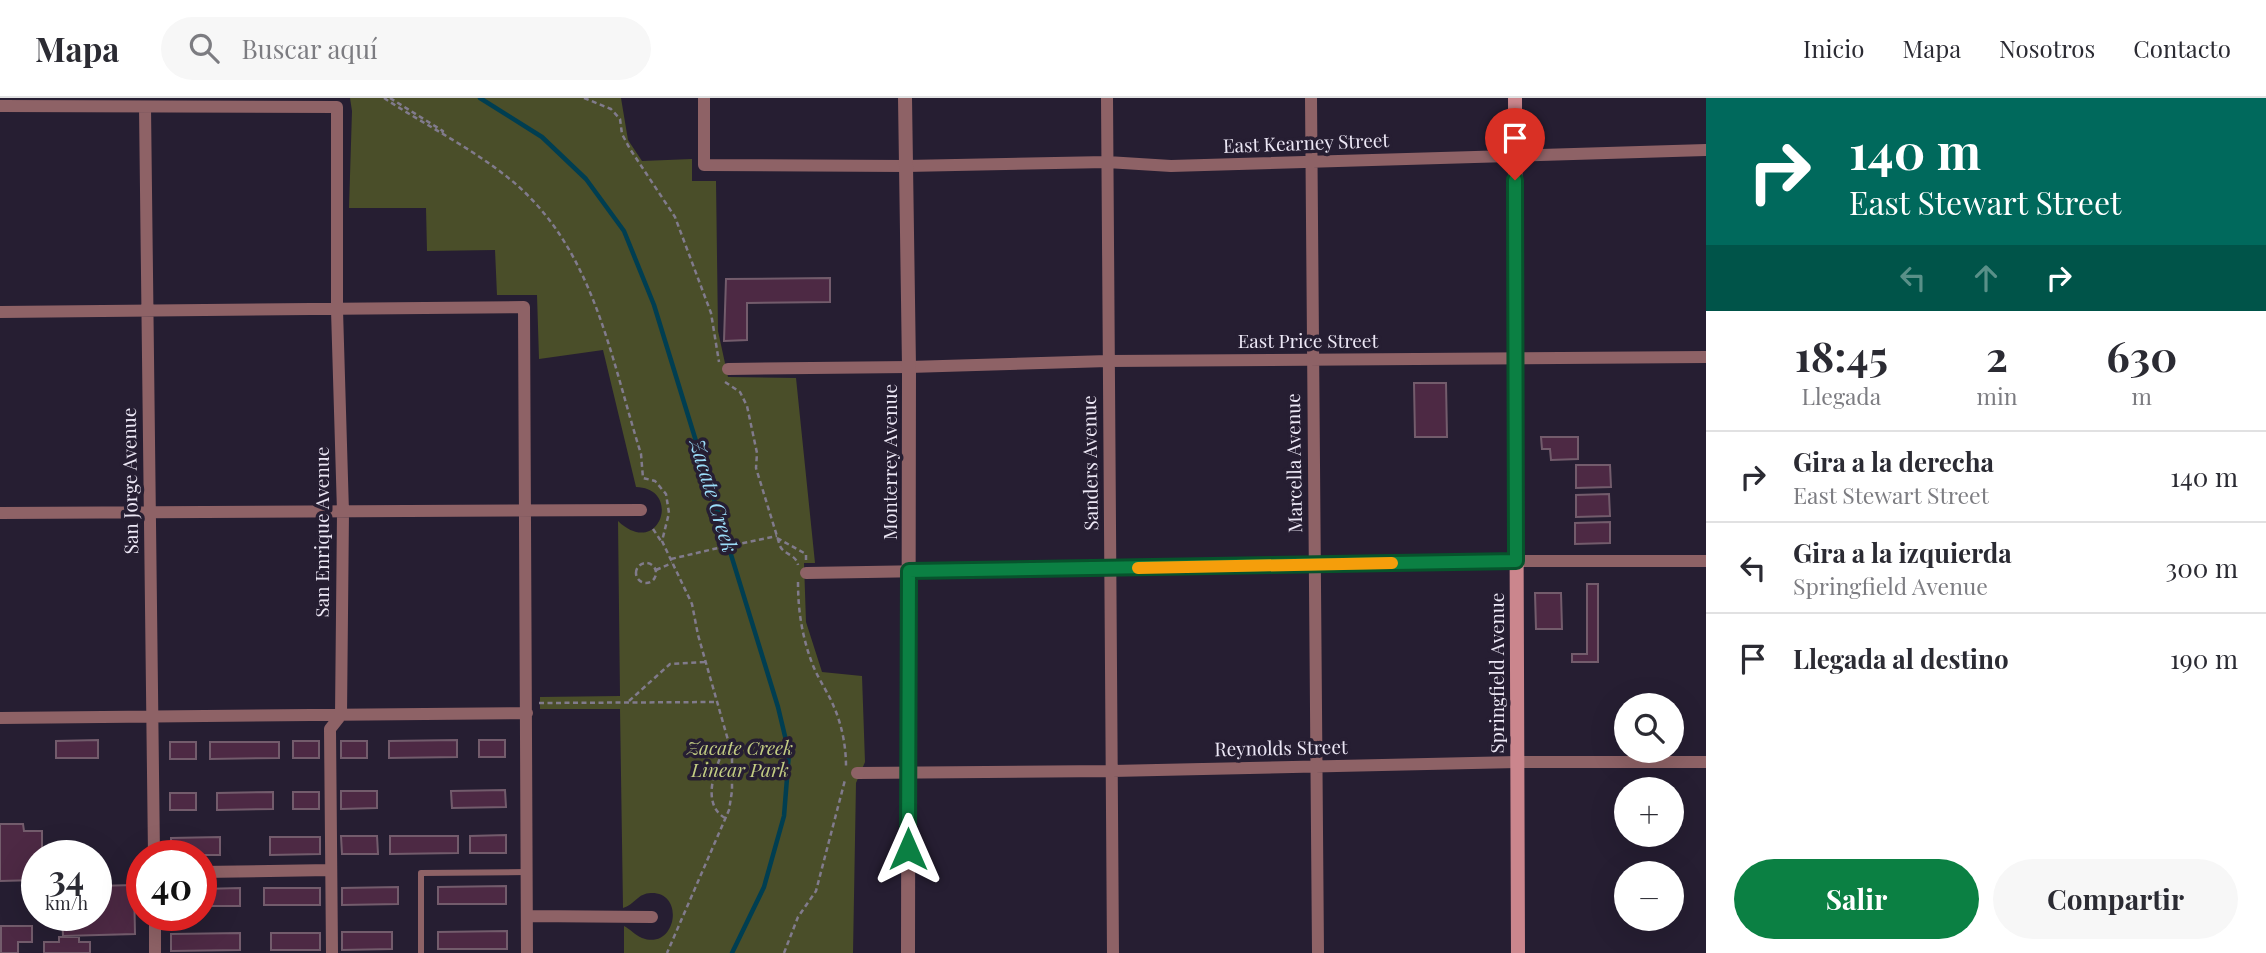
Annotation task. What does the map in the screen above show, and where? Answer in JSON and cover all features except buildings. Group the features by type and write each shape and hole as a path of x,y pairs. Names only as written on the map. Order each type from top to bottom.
{"main road":[{"name":"Springfield Avenue","path":"1515,98 1518,953"}],"street":[{"name":"East Kearney Street","path":"704,98 704,166 1107,162 1171,166 1706,150"},
{"name":"Monterrey Avenue","path":"905,98 909,367 908,953"},
{"name":"Sanders Avenue","path":"1107,98 1113,953"},
{"name":"Marcella Avenue","path":"1311,98 1318,953"},
{"path":"0,106 145,107"},
{"name":"San Enrique Avenue","path":"145,107 337,107 337,310 343,512 341,715 330,729 332,953"},
{"name":"San Jorge Avenue","path":"145,107 154,840"},
{"path":"0,312 524,307 527,953"},
{"name":"East Price Street","path":"723,371 1108,361 1706,357"},
{"path":"0,513 641,510"},
{"path":"801,573 1516,561 1706,561"},
{"path":"0,718 527,713"},
{"name":"Reynolds Street","path":"857,773 1111,771 1517,762 1706,762"},
{"path":"217,872 331,870"},
{"path":"527,916 652,917"},
{"path":"155,931 155,953"}],"lane":[{"path":"421,953 421,873 527,872"}],"path":[{"path":"384,98 516,184 542,209 563,235 583,272 642,454 643,478 655,481 666,494 669,513 662,541"},
{"path":"390,98 443,131 441,135"},
{"path":"399,104 402,98"},
{"path":"584,98 611,110 620,119 622,134 630,149 675,217 711,313 723,371 740,392 747,406 757,453 756,468 777,537 782,550 795,558 801,573"},
{"path":"653,529 662,541 692,604 732,754 732,791 726,819 667,953"},
{"path":"734,545 777,537 806,554 801,573 799,614 804,639 819,680 835,708 842,730 846,761 845,781 816,891 798,917 784,953"},
{"path":"656,570 672,561 718,548"},
{"path":"644,563 651,563 656,570 656,577 651,582 642,582 637,577 638,567 644,563"},
{"path":"628,703 670,664 706,662"},
{"path":"539,703 717,702"},
{"path":"726,819 716,810 712,797 715,773 728,742"}],"green space":[{"name":"Zacate Creek Linear Park","path":"350,98 621,98 628,140 642,161 692,159 692,181 716,181 718,331 728,377 796,378 815,563 804,563 806,622 822,672 862,676 865,762 856,783 853,953 624,953 624,926 642,938 654,940 669,929 672,910 669,901 662,895 651,893 623,908 620,709 540,709 540,697 620,696 618,521 632,531 645,532 654,528 660,519 662,508 659,498 650,490 636,487 603,350 539,359 537,295 497,295 495,250 427,251 426,208 349,208 352,111"}],"waterway":[{"name":"Zacate Creek","path":"480,98 542,137 586,179 624,231 654,305 778,707 789,753 784,816 764,887 732,953"}],"slow traffic":[{"path":"1138,568 1392,563"}],"route":[{"path":"908,849 909,571 1516,561 1515,180"}]}
